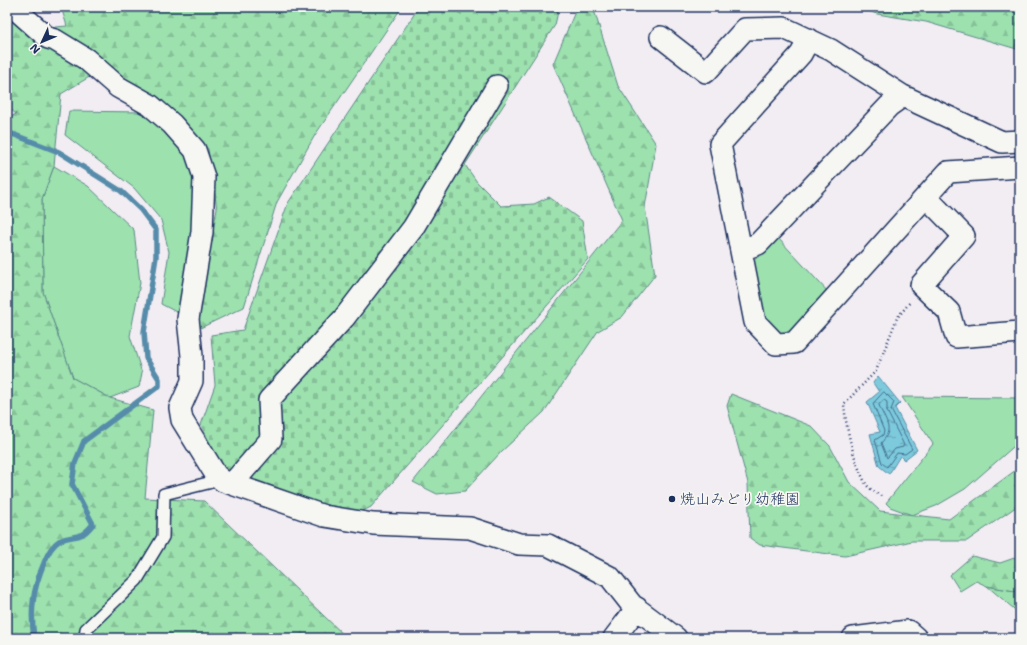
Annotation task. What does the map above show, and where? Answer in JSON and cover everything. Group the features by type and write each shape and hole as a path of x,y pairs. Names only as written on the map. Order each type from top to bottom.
{"street":[{"path":"13,7 48,38 55,40 86,59 118,87 150,105 172,124 195,150 204,177 202,232 188,319 192,356 192,381 180,408 182,420 224,479 324,516 373,524 470,528 519,544 548,545 610,577 637,608 676,638"},
{"path":"662,37 706,72 745,29 784,28 831,50 904,96 1002,142 1020,141"},
{"path":"809,39 801,54 720,144 755,322 776,344 794,343 948,172 1020,167"},
{"path":"224,479 271,438 269,400 344,318 413,228 497,86"},
{"path":"741,250 758,244 889,106 904,96"},
{"path":"926,197 964,236 921,286 949,312 956,337 1020,332"},
{"path":"614,638 637,608"},
{"path":"853,638 908,631 916,638"}],"lane":[{"path":"85,638 86,629 137,580 163,537 164,494 224,479"}],"path":[{"path":"881,496 867,486 860,469 846,425 844,404 876,371 897,318 921,286"}],"green space":[{"path":"61,7 402,7 315,135 277,202 244,307 196,330 198,307 217,209 208,149 160,98 106,67 61,94 54,166 42,199 43,292 73,378 110,398 153,410 145,498 204,501 347,638 7,638 7,119 16,114 7,106 7,15 22,30 67,26"},
{"path":"419,7 559,7 555,25 465,165 477,182 501,206 534,204 549,197 582,221 588,259 371,507 357,514 263,486 224,472 201,425 215,385 211,335 243,330 288,203"},
{"path":"577,7 593,7 618,86 656,144 645,207 655,275 622,317 598,331 544,412 502,451 465,491 437,494 413,482 622,220 553,64"},
{"path":"857,7 1020,7 1020,50 926,22 877,14"},
{"path":"69,111 142,112 158,122 183,150 196,184 184,316 161,304 169,252 161,220 134,188 65,135"},
{"path":"54,166 88,186 134,230 140,283 130,336 142,373 139,387 110,398 73,378 43,292 42,199"},
{"path":"778,238 829,293 792,338 778,337 762,320 750,264"},
{"path":"731,394 811,426 830,446 849,482 880,511 949,519 1020,467 1020,504 967,541 912,541 845,556 760,545 750,538 748,483 727,406"},
{"path":"902,397 1020,398 1020,441 965,489 936,506 912,515 890,507 886,503 933,444"},
{"path":"972,556 1000,563 1020,556 1020,592 987,586 976,581 960,591 950,575"},
{"path":"987,586 1020,592 1020,614"}],"water":[{"path":"878,376 900,403 895,408 917,450 904,460 900,456 889,474 879,466 870,434 880,432 867,402 879,392 873,383"}],"waterway":[{"path":"7,132 59,152 121,191 141,210 156,230 156,257 144,332 146,358 159,379 159,386 84,441 75,463 72,484 93,524 84,533 59,541 54,545 48,554 37,582 33,600 32,618 34,638"}],"place":[{"name":"焼山みどり幼稚園","path":"672,499"}]}
